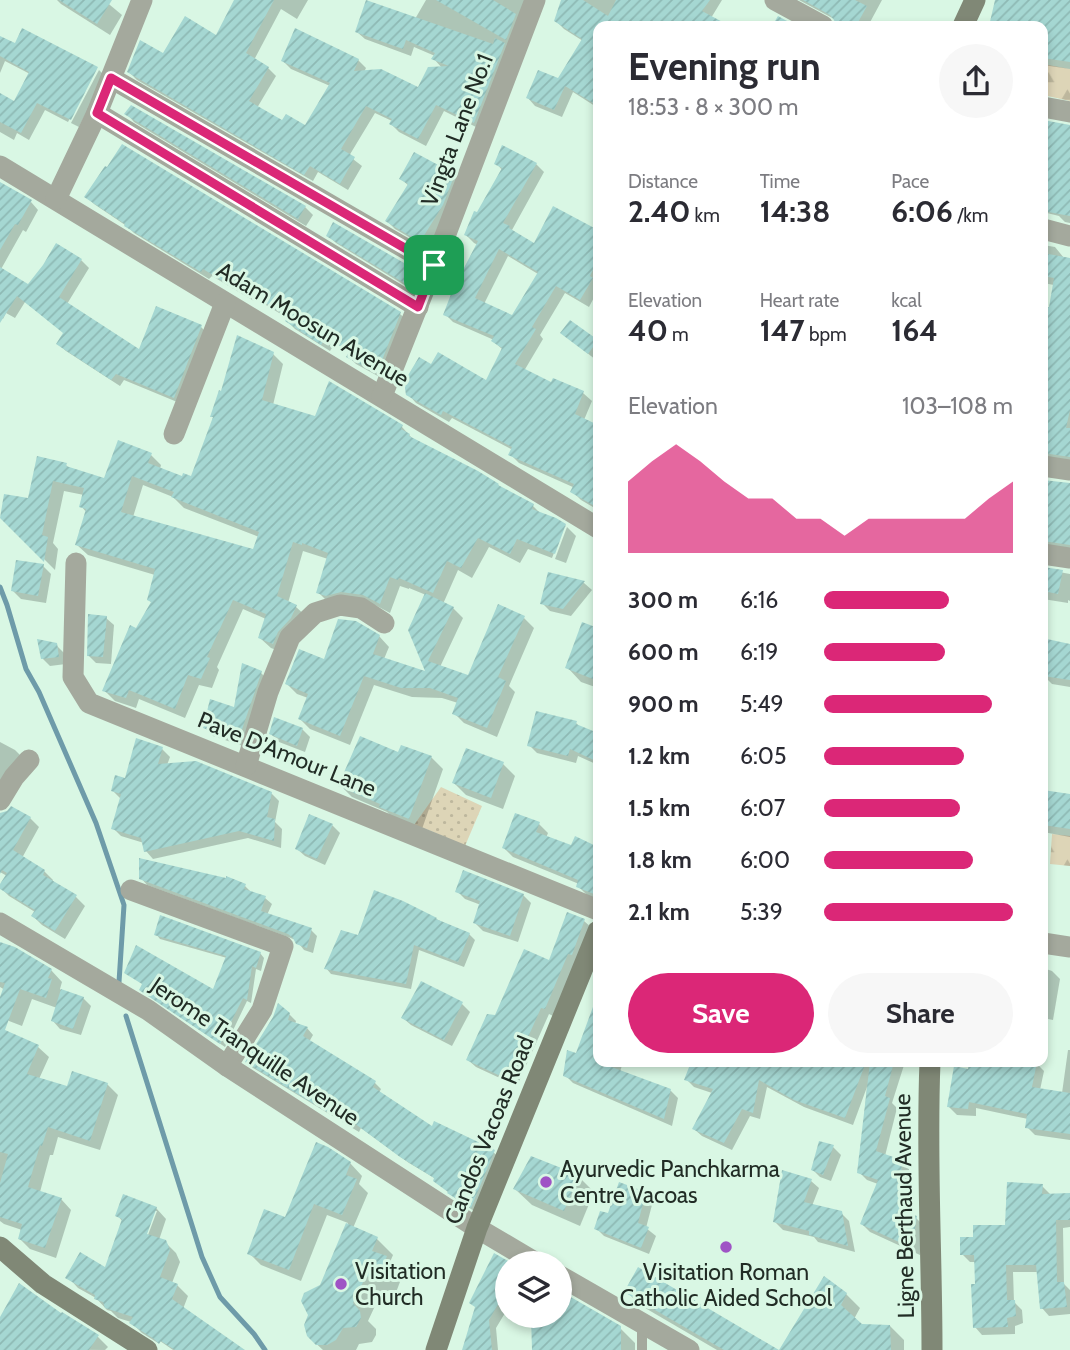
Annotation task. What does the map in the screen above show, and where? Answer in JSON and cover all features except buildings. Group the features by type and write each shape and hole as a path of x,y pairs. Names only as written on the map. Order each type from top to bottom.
{"main road":[{"path":"965,21 975,0"},
{"name":"Candos Vacoas Road","path":"436,1350 477,1228 593,944"},
{"name":"Ligne Berthaud Avenue","path":"930,1067 927,1159 932,1264 932,1350"},
{"path":"0,1247 43,1284 147,1350"}],"street":[{"path":"56,199 97,113 142,0"},
{"name":"Vingta Lane No.1","path":"382,396 535,0"},
{"path":"775,0 814,21"},
{"path":"111,78 434,265"},
{"path":"1048,108 1070,112"},
{"path":"97,113 418,307"},
{"name":"Adam Moosun Avenue","path":"0,166 593,525"},
{"path":"1048,230 1070,236"},
{"path":"174,435 225,303"},
{"path":"1048,467 1070,470"},
{"path":"1048,555 1070,558"},
{"name":"Pave D'Amour Lane","path":"76,563 73,677 89,703 593,908"},
{"path":"246,766 268,692 290,637 315,613 340,605 360,608 384,623"},
{"path":"0,800 14,777 29,760"},
{"path":"131,890 283,946 262,1010 227,1066"},
{"name":"Jerome Tranquille Avenue","path":"0,923 148,1010 227,1066 516,1251"},
{"path":"1048,944 1070,947"},
{"path":"572,1283 689,1350"}],"lane":[{"path":"642,1324 642,1350"}],"green space":[{"path":"1048,65 1070,69 1070,101 1048,96"},
{"path":"441,787 482,806 465,846 414,825"},
{"path":"1052,834 1070,836 1070,866 1050,864"}],"waterway":[{"path":"0,587 26,669 39,692 96,823 124,905 119,982"},
{"path":"126,1016 202,1257 220,1297 265,1350"}],"place":[{"name":"Ayurvedic Panchkarma Centre Vacoas","path":"546,1182"},
{"name":"Visitation Roman Catholic Aided School","path":"726,1247"},
{"name":"Visitation Church","path":"341,1284"}],"route":[{"path":"111,78 342,210 434,265 418,307 97,113 111,78"}]}
